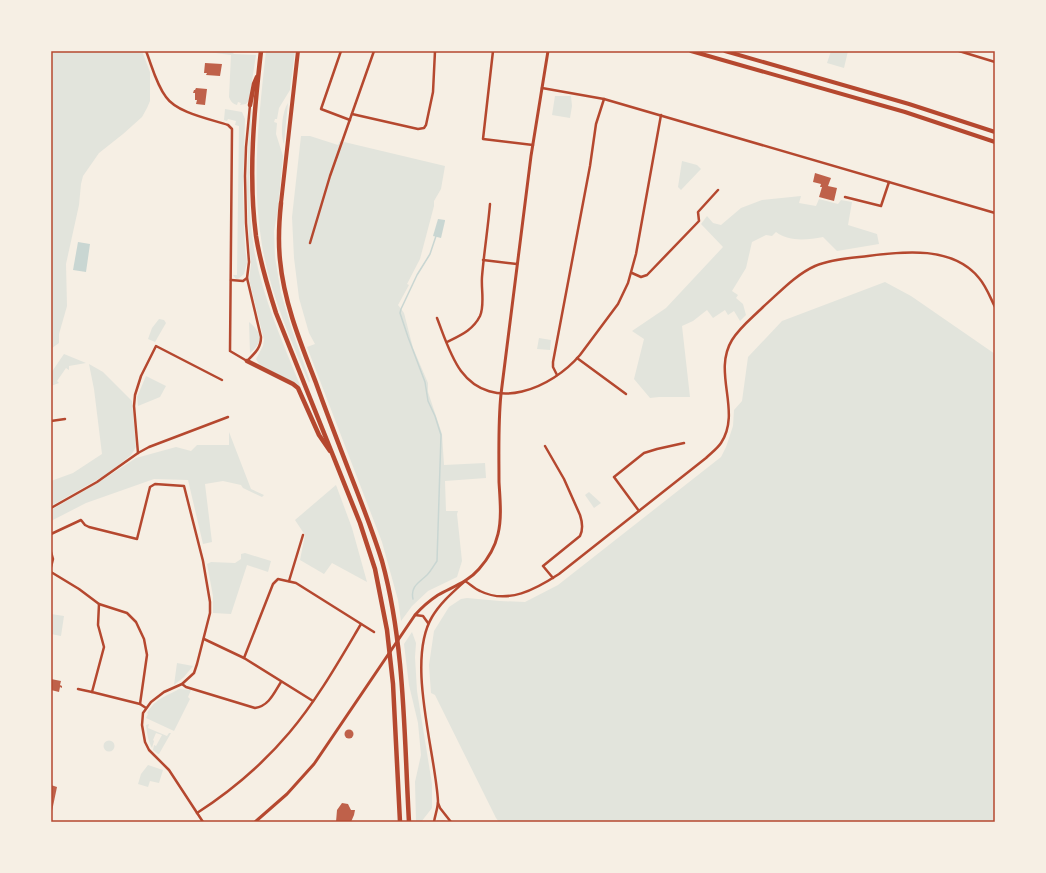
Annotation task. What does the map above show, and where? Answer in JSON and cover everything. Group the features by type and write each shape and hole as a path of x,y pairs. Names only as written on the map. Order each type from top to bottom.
{"highway":[{"path":"261,51 254,116 252,170 253,205 258,249 266,282 281,327 335,459 366,540 380,589 388,630 393,684 400,822"},
{"path":"250,105 254,84 259,74"},
{"path":"281,203 278,228 280,260 282,280 289,308 371,530 388,585 399,655 409,822"},
{"path":"247,361 298,388 319,435 335,459"}],"main road":[{"path":"281,203 298,51"},
{"path":"691,51 905,112 995,142"},
{"path":"725,51 909,104 995,132"}],"street":[{"path":"146,51 163,93 171,103 184,110 228,125 232,128 230,352 247,361 258,349 261,343 261,337 247,278 249,262 245,176 250,105"},
{"path":"341,51 321,110 350,120"},
{"path":"310,243 330,176 374,51"},
{"path":"352,114 418,129 424,128 426,125 433,92 435,51"},
{"path":"493,51 483,139 533,145"},
{"path":"451,822 440,808 438,802 422,675 422,645 428,624 440,605 483,564 493,548 498,535 500,517 498,421 500,394 533,145 548,51"},
{"path":"959,51 995,62"},
{"path":"542,88 604,98 995,213"},
{"path":"557,375 553,367 553,362 590,166 596,124 604,98"},
{"path":"437,318 455,361 466,376 487,391 500,394 510,394 524,392 535,388 557,375 577,358 621,299 632,273 661,115"},
{"path":"845,197 881,206 889,182"},
{"path":"632,273 641,277 647,275 699,221 698,212 718,190"},
{"path":"447,342 466,333 479,318 482,307 483,260 490,204"},
{"path":"465,581 490,595 505,596 530,591 553,578 706,458 721,443 725,435 729,417 724,366 731,341 744,325 758,312 791,282 809,269 835,260 896,252 928,253 944,256 962,264 977,275 995,307"},
{"path":"483,260 517,264"},
{"path":"231,280 243,281 247,278"},
{"path":"138,453 134,406 135,395 141,376 156,346 222,380"},
{"path":"577,358 626,394"},
{"path":"51,508 97,482 149,447 228,417"},
{"path":"51,421 65,419"},
{"path":"639,511 614,477 644,453 684,443"},
{"path":"545,446 564,479 582,521 580,536 543,566 553,578"},
{"path":"51,534 81,520 84,525 89,527 137,539 150,488 155,484 184,486 201,554 210,602 210,613 194,673 182,684 159,696 146,708 143,713 142,725 146,747 169,770 203,822"},
{"path":"289,581 302,535"},
{"path":"51,552 53,559 51,567"},
{"path":"51,572 79,589 99,604 130,615 140,630 147,655 140,704"},
{"path":"244,658 275,581 282,579 309,590 374,632"},
{"path":"255,822 287,794 314,764 409,622 424,604 465,581"},
{"path":"92,692 104,647 98,625 99,604"},
{"path":"415,615 423,616 428,624"},
{"path":"197,813 224,796 262,762 289,733 313,701 361,624"},
{"path":"204,639 244,658 313,701"},
{"path":"182,684 186,687 255,708 261,707 268,703 281,682"},
{"path":"78,689 140,704 146,708"},
{"path":"438,802 436,822 445,822"}],"shaded area":[{"path":"51,51 142,51 150,72 150,101 142,117 99,153 83,176 79,205 66,264 67,306 59,334 59,343 52,348 51,358"},
{"path":"200,51 231,51 234,54 256,55 249,100 246,104 240,105 241,103 238,102 236,105 229,97 231,55"},
{"path":"266,51 295,51 290,90 279,108 277,119 275,119 274,122 277,123 276,134 283,156 278,209 274,231 275,257 281,293 310,381 309,383 275,298 262,245 257,197 257,148"},
{"path":"831,51 848,51 844,68 827,63"},
{"path":"555,96 571,96 572,106 570,118 552,115"},
{"path":"252,99 249,193 254,249 267,301 300,386 259,364 256,359 263,346 264,340 249,279 251,265 247,189 249,127"},
{"path":"288,103 284,144 282,123 284,112"},
{"path":"225,109 242,112 245,119 243,191 247,263 244,274 238,279 236,279 233,275 237,275 239,126 235,125 236,121 228,119 227,121 224,120"},
{"path":"301,136 310,136 338,145 340,141 445,166 441,189 434,201 420,259 407,284 409,285 398,305 404,313 413,348 428,383 428,392 442,434 444,465 485,463 486,478 445,481 446,511 458,511 457,514 462,561 457,577 428,591 412,606 401,621 398,600 382,542 307,347 315,344 309,333 299,298 294,258 292,217"},
{"path":"682,161 697,165 701,169 681,190 678,187"},
{"path":"801,196 799,203 816,206 819,199 838,204 841,200 852,202 848,225 877,234 879,244 837,251 823,237 811,239 792,239 776,232 772,236 766,235 752,242 746,268 732,291 738,295 736,298 743,304 746,315 740,321 734,311 728,315 725,310 713,318 707,310 693,321 682,326 690,397 650,398 634,379 644,339 632,331 666,308 723,247 701,224 707,216 713,223 721,225 741,208 762,200"},
{"path":"438,219 445,220 441,238 433,236"},
{"path":"78,242 90,244 86,272 73,270"},
{"path":"885,282 911,296 995,354 995,822 499,822 435,695 431,693 429,665 434,631 449,607 461,599 467,598 525,602 558,585 721,457 733,426 734,410 742,401 748,357 782,321"},
{"path":"159,319 164,320 166,323 155,342 148,339 152,328"},
{"path":"249,322 257,330 260,338 258,345 250,353"},
{"path":"539,338 551,340 550,350 537,349"},
{"path":"64,354 86,363 69,366 69,370 66,368 57,381 59,383 51,386 51,373"},
{"path":"89,364 103,372 132,401 136,447 131,455 102,477 51,506 51,481 73,473 102,454 94,389"},
{"path":"146,376 166,386 160,397 138,406 137,397"},
{"path":"229,432 251,489 264,495 262,497 243,488 241,485 223,481 205,484 212,542 203,544 188,480 154,479 86,503 51,521 51,510 96,484 136,458 176,447 191,451 197,445 229,445"},
{"path":"336,485 352,528 367,582 332,563 324,574 300,560 305,535 295,520"},
{"path":"589,492 601,503 594,508 585,495"},
{"path":"245,553 271,561 268,572 247,565 231,614 213,613 213,596 207,564 211,562 235,563 241,559 241,554"},
{"path":"51,614 64,616 61,636 51,634"},
{"path":"412,632 416,643 415,657 417,691 432,784 432,808 421,822 416,822 415,782 421,755 418,723 409,685 404,644"},
{"path":"177,663 193,666 184,677 174,685"},
{"path":"179,689 191,690 188,697 190,699 174,731 146,718 147,713 154,704 161,698"},
{"path":"149,724 148,728 167,736 171,733 159,754 153,750 154,745 156,746 162,735 156,733 152,748 146,725"},
{"path":"109,740 113,742 115,746 113,750 109,752 105,750 103,746 105,742"},
{"path":"148,765 163,770 159,783 150,781 148,787 138,784 141,774"}],"building":[{"path":"205,63 222,64 220,76 206,75 207,73 204,73"},
{"path":"196,88 207,89 205,105 196,104 197,100 195,100 195,93 193,93"},
{"path":"815,173 831,178 828,186 837,188 834,201 819,197 822,187 820,187 821,184 813,182"},
{"path":"51,679 61,681 60,685 62,688 60,687 59,692 51,690"},
{"path":"347,730 351,730 353,734 351,738 347,738 345,736 345,732"},
{"path":"51,785 57,787 52,811 51,811"},
{"path":"342,803 348,804 351,810 355,810 351,822 336,822 337,810"}],"waterway":[{"path":"413,599 412,595 414,588 437,561 441,435 428,401 425,382 400,313 417,275 430,254 436,236"}]}
